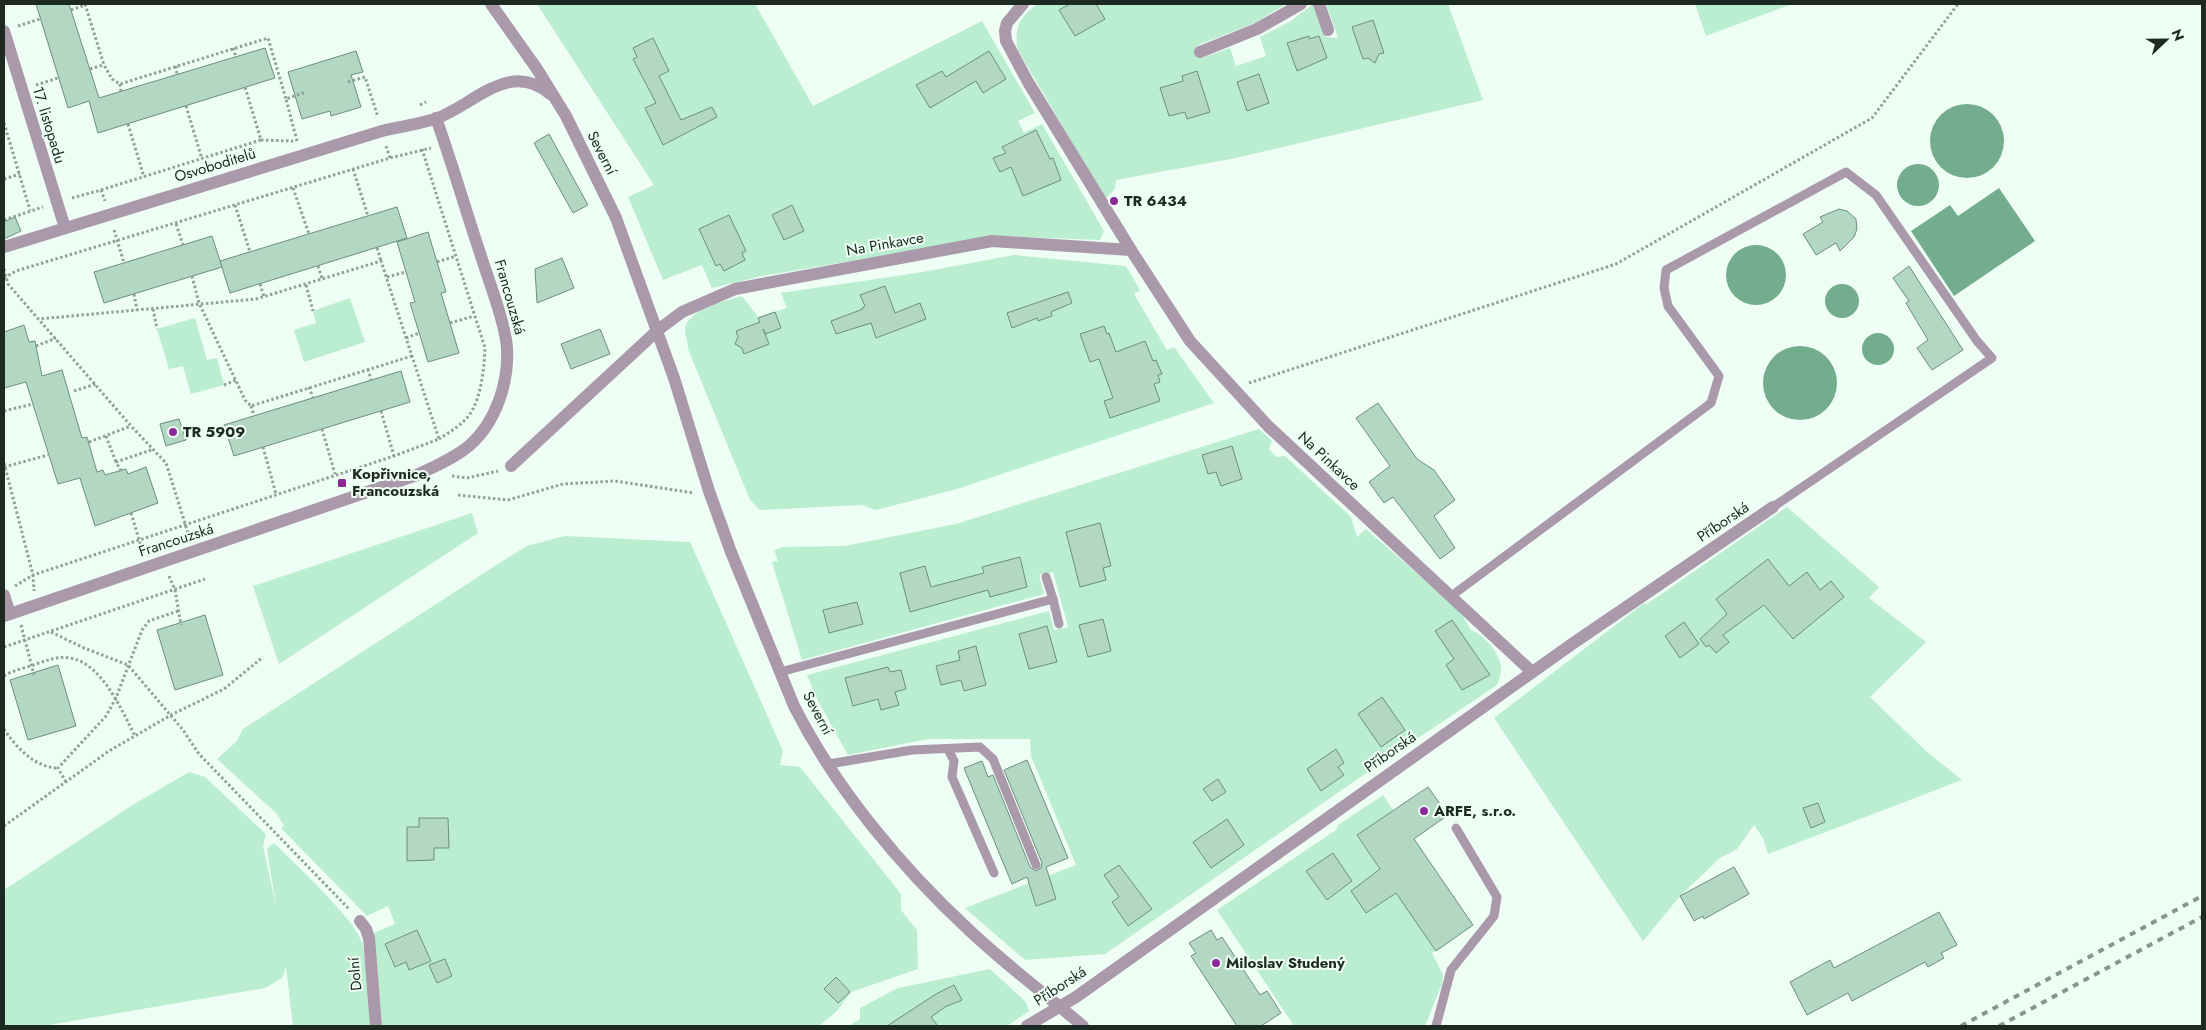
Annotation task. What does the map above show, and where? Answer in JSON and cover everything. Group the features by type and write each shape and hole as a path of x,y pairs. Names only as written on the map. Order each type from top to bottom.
{"street":[{"name":"Severní","path":"491,4 537,69 566,116 616,218 658,330 704,492 804,725 876,830 924,886 990,949 1083,1026"},
{"name":"Na Pinkavce","path":"1023,4 1007,22 1006,41 1028,82 1131,250 1190,341 1268,426 1532,672"},
{"path":"1200,52 1257,29 1301,4"},
{"path":"1319,4 1328,30"},
{"name":"17. listopadu","path":"9,29 64,228"},
{"path":"436,118 489,89 511,82 528,82 543,88 553,97"},
{"name":"Osvoboditelů","path":"4,247 382,131 436,118"},
{"name":"Francouzská","path":"7,615 417,475 471,444 488,423 502,390 506,375 507,347 495,300 436,118"},
{"name":"Na Pinkavce","path":"658,330 682,312 735,288 992,241 1131,250"},
{"path":"511,466 658,330"},
{"name":"Příborská","path":"1027,1026 1076,997 1532,672 1773,507"},
{"path":"7,592 7,615"},
{"name":"Dolní","path":"360,921 366,929 369,938 376,1026"}],"lane":[{"path":"1450,597 1711,403 1719,376 1668,306 1664,288 1666,270 1846,172 1876,195 1977,341 1992,358 1773,507"},
{"path":"1046,577 1059,624"},
{"path":"780,672 1053,599"},
{"path":"829,764 912,750 980,747 993,758 1036,865"},
{"path":"948,749 954,761 952,777 994,873"},
{"path":"1436,1026 1451,970 1494,916 1497,897 1456,828"}],"path":[{"path":"71,10 85,4 104,65 112,79 120,84 268,38 297,142"},
{"path":"1236,393 1616,264 1872,118 1958,4"},
{"path":"9,29 40,19"},
{"path":"233,48 236,57"},
{"path":"90,69 104,65"},
{"path":"176,66 177,75"},
{"path":"348,82 365,77 379,120"},
{"path":"33,86 58,78"},
{"path":"120,84 121,91"},
{"path":"72,198 261,140 246,88"},
{"path":"286,99 306,92"},
{"path":"186,106 202,159"},
{"path":"4,123 30,210"},
{"path":"128,124 144,177"},
{"path":"385,140 390,158"},
{"path":"5,277 16,271 390,158 434,147"},
{"path":"7,592 33,575 394,456 439,439 466,420 472,411 478,393 485,348 422,150"},
{"path":"353,169 368,216"},
{"path":"4,179 20,174"},
{"path":"293,188 309,234"},
{"path":"101,190 106,206"},
{"path":"235,205 250,252"},
{"path":"4,220 47,206"},
{"path":"112,224 124,263"},
{"path":"176,224 183,245"},
{"path":"377,248 439,439"},
{"path":"437,262 456,256"},
{"path":"39,319 264,297 380,261"},
{"path":"318,266 322,279"},
{"path":"4,269 8,284 131,426 166,463 186,525"},
{"path":"387,277 406,272"},
{"path":"192,276 199,304 245,400 251,406 254,416"},
{"path":"260,284 264,297"},
{"path":"306,285 313,311"},
{"path":"134,294 137,310"},
{"path":"153,309 157,329"},
{"path":"450,323 474,316"},
{"path":"406,338 419,333"},
{"path":"36,346 56,338"},
{"path":"251,406 412,356"},
{"path":"368,369 372,380"},
{"path":"224,385 236,380"},
{"path":"74,391 96,384"},
{"path":"309,387 312,398"},
{"path":"4,412 33,404"},
{"path":"381,410 394,456"},
{"path":"89,442 131,426"},
{"path":"322,429 335,474"},
{"path":"106,436 121,471"},
{"path":"263,447 276,494"},
{"path":"116,462 154,449"},
{"path":"33,575 4,466 48,455"},
{"path":"452,476 466,478 511,466"},
{"path":"458,495 508,500 564,484 615,481 704,492"},
{"path":"131,513 139,541"},
{"path":"164,561 175,590 181,625"},
{"path":"4,647 205,579"},
{"path":"4,729 10,739 30,757 48,768 58,768 106,716 116,698 142,630 149,621 178,611"},
{"path":"7,615 20,622 33,665 34,675"},
{"path":"52,632 84,648 128,665 183,730 199,754 360,921"},
{"path":"4,676 57,657 72,658 93,671 116,698 135,736"},
{"path":"4,826 109,751 170,715 224,689 263,657"},
{"path":"58,768 66,782"}],"shaded area":[{"path":"537,4 755,4 813,106 982,21 1035,113 1018,121 1024,133 1042,124 1104,231 1100,240 1000,236 762,276 712,288 702,265 663,280 628,197 654,185"},
{"path":"1038,4 1286,4 1255,23 1198,45 1202,58 1230,48 1236,66 1266,56 1260,37 1291,21 1313,4 1326,37 1338,38 1326,4 1448,4 1483,100 1236,158 1116,180 1115,189 1105,199 1018,50 1016,36 1019,24 1022,18"},
{"path":"1695,4 1792,4 1706,36"},
{"path":"1967,104 1988,110 1998,120 2004,141 1998,162 1988,172 1967,178 1946,172 1936,162 1930,141 1936,120 1946,110"},
{"path":"1922,164 1930,167 1936,173 1939,185 1936,197 1930,203 1914,206 1906,203 1900,197 1897,181 1900,173 1906,167"},
{"path":"1999,188 2035,241 1954,296 1911,231 1950,205 1958,216"},
{"path":"1756,245 1773,250 1781,258 1786,275 1781,292 1773,300 1756,305 1739,300 1731,292 1726,275 1731,258 1739,250"},
{"path":"1014,255 1126,266 1140,290 1134,294 1167,350 1174,347 1214,403 957,489 876,510 861,505 760,510 750,500 688,349 685,329 693,316 718,303 742,296 758,317 787,308 781,293 917,273"},
{"path":"1842,284 1854,289 1859,301 1854,313 1842,318 1830,313 1825,301 1830,289"},
{"path":"350,298 365,342 304,362 294,330 316,323 313,311"},
{"path":"195,318 207,360 217,358 224,385 191,394 183,366 169,369 157,329"},
{"path":"1878,333 1890,337 1894,349 1890,361 1878,365 1866,361 1862,349 1866,337"},
{"path":"1800,346 1814,349 1826,357 1834,369 1837,383 1834,397 1826,409 1814,417 1800,420 1786,417 1774,409 1766,397 1763,383 1766,369 1774,357 1786,349"},
{"path":"1259,429 1272,441 1269,449 1276,457 1285,456 1351,517 1357,537 1366,529 1460,611 1471,630 1486,640 1500,661 1500,676 1497,685 1369,771 1105,954 1025,960 965,908 1076,865 1031,756 1030,739 928,739 848,755 818,701 807,675 1049,611 1054,630 1068,627 1053,572 1039,575 1044,594 802,660 772,562 778,561 774,550 783,547 845,546 956,524"},
{"path":"1787,507 1879,587 1869,598 1926,642 1870,697 1926,751 1962,780 1768,854 1763,838 1754,825 1737,849 1720,858 1680,896 1643,941 1494,718 1643,604 1647,604"},
{"path":"472,513 478,533 279,664 253,586"},
{"path":"565,536 690,542 783,751 780,765 800,767 901,894 901,910 917,930 918,969 851,992 837,1011 819,1026 382,1026 374,933 395,924 388,906 367,916 281,828 284,826 277,814 217,759 237,741 243,729 498,564 527,546"},
{"path":"189,772 205,777 266,834 263,846 276,906 267,849 274,843 337,907 358,933 362,943 367,974 371,1026 293,1026 286,967 282,978 265,988 43,1026 4,1026 4,890 131,806"},
{"path":"1383,795 1393,810 1357,836 1436,951 1432,953 1443,975 1442,984 1425,1026 1294,1026 1217,910 1336,830 1338,825"},
{"path":"990,969 1026,1002 1029,1011 1007,1026 849,1026 860,1019 860,1008 898,988"}],"building":[{"path":"36,4 69,4 99,98 265,48 275,78 98,133 89,101 68,108"},
{"path":"1070,4 1096,4 1105,19 1075,36 1059,10"},
{"path":"1373,20 1384,53 1379,54 1375,63 1368,58 1363,59 1352,27"},
{"path":"1309,36 1309,39 1319,36 1327,58 1297,71 1287,43"},
{"path":"653,38 669,71 659,76 681,120 712,107 717,117 663,145 645,108 656,103 633,59 637,57 633,48"},
{"path":"356,51 363,72 351,75 361,107 331,116 330,111 302,119 288,72"},
{"path":"989,51 1006,79 983,93 976,81 930,108 916,85 942,71 946,77"},
{"path":"1197,71 1210,112 1187,119 1185,112 1169,116 1160,88 1183,81 1182,76"},
{"path":"1259,74 1269,103 1247,111 1237,82"},
{"path":"1036,130 1050,159 1053,158 1061,180 1023,196 1011,167 1000,172 993,158 1006,153 1002,147"},
{"path":"549,134 588,205 573,213 534,143"},
{"path":"792,205 804,231 784,240 772,215"},
{"path":"397,207 407,238 230,293 220,261"},
{"path":"1839,209 1847,211 1856,219 1857,229 1854,237 1840,251 1836,243 1816,255 1803,234 1823,222 1820,217"},
{"path":"729,215 746,251 742,253 745,260 724,271 720,264 716,266 699,229"},
{"path":"15,217 21,231 4,239 4,222"},
{"path":"428,232 446,292 441,293 459,353 428,362 410,303 415,302 397,242"},
{"path":"212,236 222,267 104,303 94,272"},
{"path":"562,258 574,288 537,303 535,269"},
{"path":"1909,266 1963,350 1932,370 1917,348 1928,340 1906,303 1909,301 1893,278"},
{"path":"885,286 895,313 920,303 926,319 876,338 871,323 836,334 831,321 863,309 865,306 860,295"},
{"path":"1068,292 1072,303 1051,312 1052,316 1038,321 1037,318 1012,328 1007,313"},
{"path":"775,312 781,328 766,334 763,329 769,344 744,354 742,348 735,344 738,337 736,331 760,322 758,318"},
{"path":"24,325 29,342 35,341 42,376 62,370 82,438 87,437 97,472 103,470 105,475 126,469 128,474 146,467 158,503 95,526 80,478 58,484 26,382 4,388 4,332"},
{"path":"1104,326 1107,334 1109,333 1116,352 1145,341 1153,361 1156,360 1162,374 1158,375 1160,382 1154,384 1160,401 1110,418 1104,401 1113,398 1099,359 1090,362 1080,334"},
{"path":"600,329 610,354 571,369 561,344"},
{"path":"401,371 410,402 234,456 224,425"},
{"path":"1378,403 1417,459 1434,470 1455,500 1434,516 1455,548 1440,559 1393,497 1384,503 1369,482 1390,466 1356,418"},
{"name":"TR 5909","path":"179,419 186,440 166,446 160,424"},
{"path":"1232,446 1242,479 1221,486 1216,472 1208,474 1202,455"},
{"path":"1100,523 1111,566 1103,568 1106,580 1080,587 1066,532"},
{"path":"1020,557 1027,587 990,597 988,590 910,612 900,573 925,566 931,587 984,573 982,567"},
{"path":"1768,559 1789,586 1807,572 1820,590 1831,581 1844,597 1793,639 1764,605 1723,635 1729,642 1716,653 1709,645 1706,647 1700,639 1727,614 1716,599"},
{"path":"857,602 863,624 829,633 823,610"},
{"path":"205,615 223,675 175,690 157,630"},
{"path":"1103,619 1111,651 1088,657 1079,625"},
{"path":"1452,620 1490,675 1462,690 1446,665 1454,659 1435,631"},
{"path":"1684,622 1699,644 1680,658 1665,636"},
{"path":"1047,626 1057,662 1029,669 1019,634"},
{"path":"976,646 986,685 964,691 961,680 941,685 936,666 960,660 958,651"},
{"path":"58,665 76,726 28,740 10,680"},
{"path":"888,667 890,672 901,670 906,689 895,692 899,705 881,710 878,699 853,706 845,678"},
{"path":"1382,697 1405,730 1381,747 1358,714"},
{"path":"1336,749 1344,763 1338,767 1344,775 1321,791 1307,769"},
{"path":"1027,760 1068,858 1046,867 1056,899 1036,906 1027,877 1012,884 964,768 982,761 988,777 993,775 1030,867 1036,871 1041,868 1042,863 1004,770"},
{"path":"1218,779 1226,792 1212,801 1203,789"},
{"path":"1428,787 1448,815 1414,839 1473,925 1436,951 1396,893 1366,913 1351,891 1380,869 1357,835"},
{"path":"1818,803 1825,822 1811,828 1803,808"},
{"path":"419,818 448,818 449,848 434,848 434,860 407,861 407,827 419,827"},
{"path":"1227,819 1244,845 1211,868 1193,842"},
{"path":"1333,853 1352,881 1327,900 1306,871"},
{"path":"1119,865 1152,909 1128,926 1112,902 1119,897 1104,875"},
{"path":"1734,867 1749,894 1704,919 1703,916 1694,921 1680,896"},
{"path":"1939,912 1957,945 1941,953 1944,958 1928,967 1925,962 1852,1001 1848,993 1807,1015 1790,982 1830,960 1834,968"},
{"path":"417,930 431,961 409,970 406,962 395,967 385,944"},
{"path":"1211,930 1217,940 1222,937 1260,995 1267,991 1281,1013 1261,1026 1237,1026 1191,956 1196,953 1189,943"},
{"path":"445,959 452,976 437,983 429,965"},
{"path":"836,977 850,992 838,1003 824,989"},
{"path":"954,985 962,1000 945,1007 931,1017 938,1026 887,1026 936,994"}],"railway":[{"path":"1961,1026 2202,896"},
{"path":"1999,1026 2202,917"}],"place":[{"name":"TR 6434","path":"1114,201"},
{"name":"TR 5909","path":"173,432"},
{"name":"Kopřivnice, Francouzská","path":"342,483"},
{"name":"ARFE, s.r.o.","path":"1424,811"},
{"name":"Miloslav Studený","path":"1216,963"}]}
